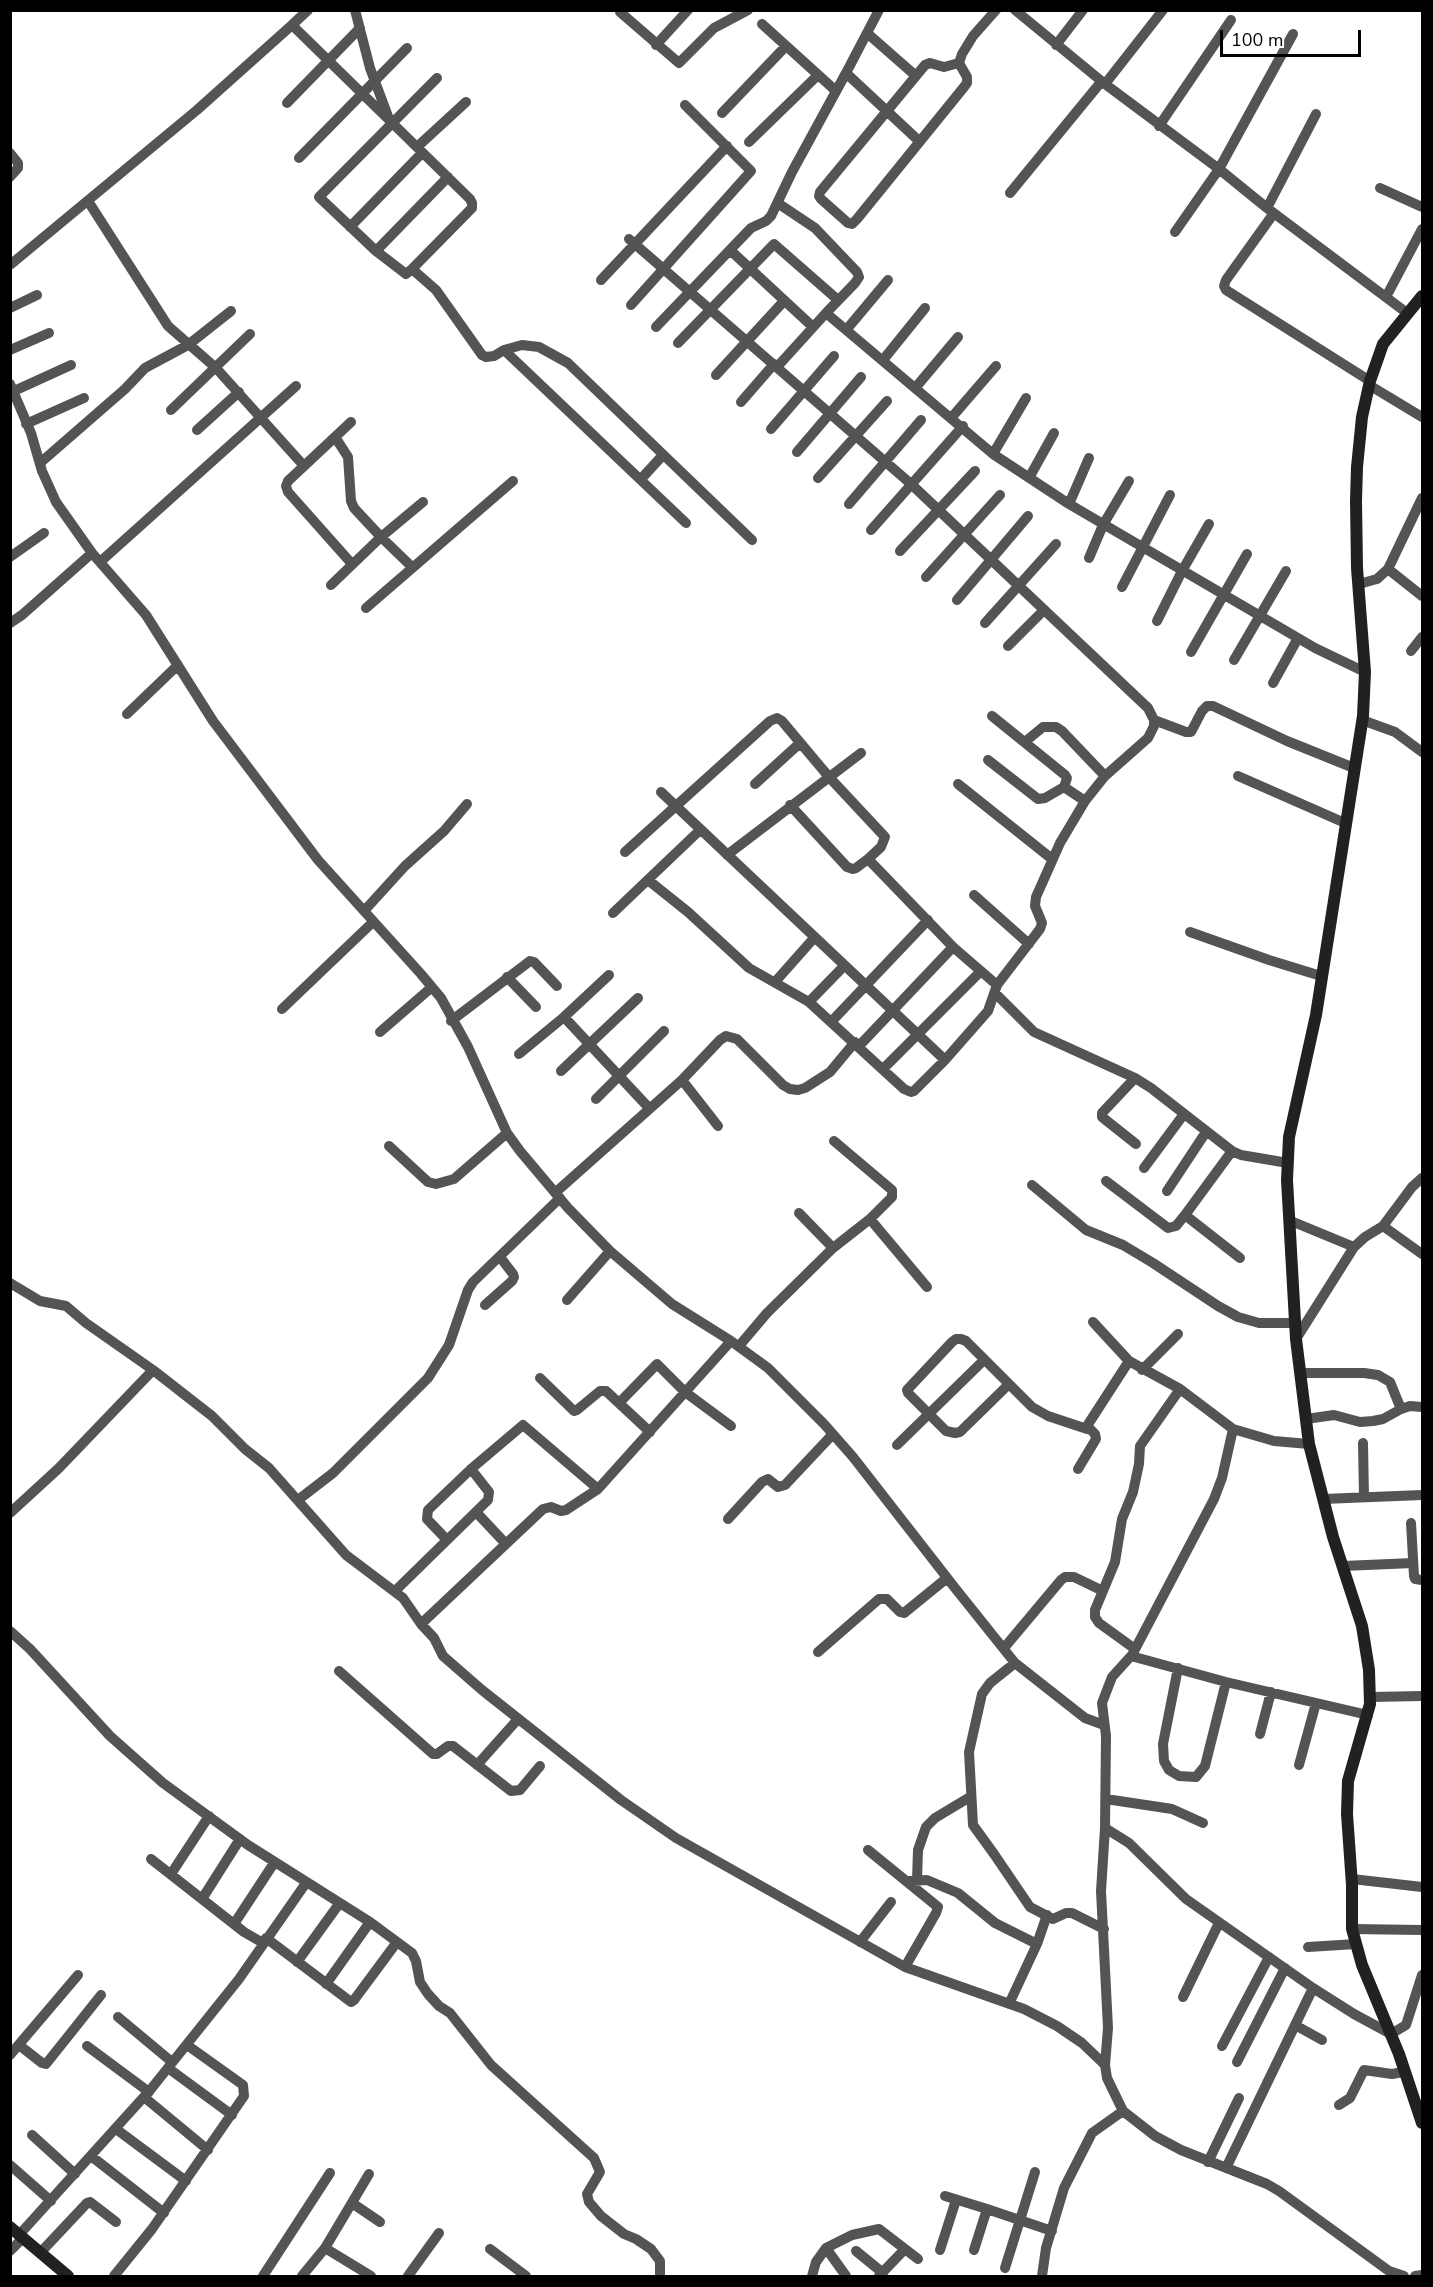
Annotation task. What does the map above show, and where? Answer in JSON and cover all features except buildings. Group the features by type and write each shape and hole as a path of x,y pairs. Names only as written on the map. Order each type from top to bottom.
{"street":[{"path":"10,265 197,110 308,10"},
{"path":"355,10 375,81 391,123"},
{"path":"656,45 688,10"},
{"path":"620,11 679,63 714,28 748,10"},
{"path":"656,327 751,228 771,216 779,204 792,172 879,10"},
{"path":"959,63 944,67 927,64 820,192 821,199 848,223 852,224 967,83 967,77 959,63 962,54 973,36 996,10"},
{"path":"1016,10 1103,83 1407,313"},
{"path":"1056,45 1083,10"},
{"path":"1010,193 1163,10"},
{"path":"1159,126 1231,20"},
{"path":"762,24 836,91"},
{"path":"292,26 391,123 470,199 472,208 406,274 350,227 319,197 391,123 437,78"},
{"path":"287,103 360,28"},
{"path":"867,33 916,76"},
{"path":"1175,232 1219,169 1293,34"},
{"path":"722,113 786,45"},
{"path":"299,158 407,48"},
{"path":"846,73 919,141"},
{"path":"749,142 818,75"},
{"path":"350,227 466,102"},
{"path":"631,304 749,174 749,168 685,105"},
{"path":"1316,114 1270,211 1224,286 1226,290 1422,417"},
{"path":"601,280 632,242 727,146"},
{"path":"10,153 18,163 18,168 10,177"},
{"path":"376,250 448,177"},
{"path":"1380,188 1422,207"},
{"path":"88,201 168,326 216,368 304,466"},
{"path":"741,402 859,277 857,272 815,228 779,204"},
{"path":"1386,297 1422,229"},
{"path":"632,242 911,484 1148,708 1154,720 1154,726 1148,738 1105,776 1085,801 1052,859 1035,902 1041,917 1040,929 997,990 988,1011 945,1060 911,1092 904,1089 809,1002 741,962 688,912 648,880"},
{"path":"678,343 771,245 775,245 838,300"},
{"path":"730,250 813,327"},
{"path":"412,269 436,290 482,355 494,356 504,350 522,345 539,347 568,363 752,540"},
{"path":"847,329 888,280"},
{"path":"10,308 37,295"},
{"path":"1421,300 1407,313 1383,344 1362,417 1357,467 1359,584 1365,672 1362,720 1310,1042 1288,1137 1288,1163 1296,1339 1309,1444 1323,1499 1362,1626 1370,1670 1371,1697 1368,1715 1348,1781 1347,1814 1352,1879 1352,1929 1362,1965 1422,2123"},
{"path":"716,375 784,301"},
{"path":"883,360 926,308"},
{"path":"40,464 125,389 145,368 188,345 231,311"},
{"path":"826,313 963,426 993,454 1068,504 1260,617 1365,672"},
{"path":"10,350 49,333"},
{"path":"171,410 250,334"},
{"path":"916,387 958,337"},
{"path":"504,350 686,523"},
{"path":"771,429 834,356"},
{"path":"71,365 12,388 56,502 96,558 146,615 213,721 318,860 441,999 468,1047 507,1133 558,1195 610,1251 672,1304 768,1368 824,1424 853,1457 1015,1663 1085,1718 1104,1725"},
{"path":"952,417 996,366"},
{"path":"797,452 861,377"},
{"path":"11,621 96,558 262,418 296,386"},
{"path":"197,430 239,392"},
{"path":"26,424 84,398"},
{"path":"993,454 1026,398"},
{"path":"819,478 887,401"},
{"path":"849,504 921,420"},
{"path":"351,422 288,481 286,486 288,492 352,564"},
{"path":"871,530 963,426"},
{"path":"1029,478 1054,433"},
{"path":"335,436 348,457 351,501 354,508 412,567"},
{"path":"640,479 663,455"},
{"path":"1068,504 1089,458"},
{"path":"900,551 975,471"},
{"path":"366,608 513,481"},
{"path":"1089,558 1103,525 1129,481"},
{"path":"926,577 1000,495"},
{"path":"1122,587 1170,495"},
{"path":"1359,584 1377,579 1388,569 1422,498"},
{"path":"331,585 381,537 423,502"},
{"path":"957,600 1028,516"},
{"path":"1157,621 1209,524"},
{"path":"10,557 44,533"},
{"path":"985,622 1056,544"},
{"path":"1191,652 1247,554"},
{"path":"1388,569 1422,596"},
{"path":"1234,660 1286,572"},
{"path":"1008,646 1044,610"},
{"path":"1411,651 1422,637"},
{"path":"1273,683 1298,638"},
{"path":"127,714 178,665"},
{"path":"1154,720 1191,732 1202,711 1207,706 1213,706 1287,741 1354,768"},
{"path":"987,760 1038,799 1045,798 1064,787 1067,778 1026,741 992,716"},
{"path":"624,852 770,721 777,718 885,837 881,847 856,868 847,867 790,805"},
{"path":"1362,720 1395,732 1422,752"},
{"path":"1026,741 1043,728 1056,728 1062,731 1105,776"},
{"path":"755,784 800,743"},
{"path":"727,855 861,753"},
{"path":"1238,776 1345,823"},
{"path":"958,784 1052,859"},
{"path":"1064,787 1085,801"},
{"path":"661,792 945,1060"},
{"path":"364,911 405,866 444,831 467,804"},
{"path":"613,913 700,830"},
{"path":"868,858 953,946 981,971 1034,1032 1135,1078 1232,1151 1241,1155 1288,1163"},
{"path":"974,895 1029,944"},
{"path":"831,1022 928,920"},
{"path":"282,1009 373,922"},
{"path":"1190,932 1321,976"},
{"path":"775,982 814,938"},
{"path":"298,1500 333,1473 428,1378 449,1345 468,1290 473,1282 500,1257 558,1195 649,1108 682,1080 720,1040 726,1036 737,1039 783,1085 790,1089 805,1088 830,1072 953,946"},
{"path":"452,1021 530,961 534,962 557,986"},
{"path":"809,1002 844,966"},
{"path":"883,1069 981,971"},
{"path":"519,1054 564,1017 609,975"},
{"path":"507,977 536,1007"},
{"path":"380,1032 432,987"},
{"path":"561,1071 638,998"},
{"path":"564,1017 649,1108"},
{"path":"596,1099 664,1031"},
{"path":"1135,1078 1102,1113 1102,1117 1136,1144"},
{"path":"682,1080 718,1126"},
{"path":"1144,1168 1184,1114"},
{"path":"1167,1191 1206,1132"},
{"path":"389,1146 428,1182 436,1184 454,1179 507,1133"},
{"path":"421,1624 543,1509 551,1507 561,1511 566,1510 598,1489 685,1392 833,1248 890,1200 892,1190 834,1141"},
{"path":"1106,1181 1168,1228 1176,1226 1232,1151"},
{"path":"1296,1339 1354,1247 1383,1226 1412,1187 1422,1178"},
{"path":"1032,1185 1086,1230 1123,1245 1238,1317 1259,1323 1296,1323"},
{"path":"799,1213 833,1248"},
{"path":"1185,1215 1240,1258"},
{"path":"870,1219 927,1287"},
{"path":"1291,1221 1354,1247"},
{"path":"1383,1226 1422,1254"},
{"path":"567,1300 610,1251"},
{"path":"485,1305 514,1277 500,1257"},
{"path":"10,1283 40,1301 66,1306 86,1323 153,1370 231,1432 245,1449 268,1468 298,1500 346,1555 403,1598 434,1638 443,1656 518,1719 621,1800 676,1838 905,1967 1008,2004 1057,2026 1082,2043 1105,2065"},
{"path":"1093,1322 1129,1361 1180,1389 1233,1429 1274,1441 1309,1444"},
{"path":"1142,1370 1178,1334"},
{"path":"1008,1385 960,1432 951,1433 928,1414 907,1390 908,1386 952,1342 956,1339 966,1341 1008,1385 1040,1413 1087,1429 1095,1434 1096,1439 1078,1469"},
{"path":"897,1445 984,1360"},
{"path":"1087,1429 1129,1361"},
{"path":"619,1403 657,1364 685,1392 731,1426"},
{"path":"10,1513 59,1468 153,1370"},
{"path":"1300,1373 1378,1375 1390,1382 1401,1409"},
{"path":"540,1378 574,1411 603,1390 650,1432"},
{"path":"1180,1389 1140,1446 1135,1482 1122,1519 1115,1562 1095,1611 1095,1617 1133,1653 1227,1682 1368,1715"},
{"path":"1306,1419 1334,1415 1360,1422 1373,1421 1383,1419 1410,1406 1422,1407"},
{"path":"447,1540 427,1520 428,1510 471,1469 523,1425 598,1489"},
{"path":"1233,1429 1222,1478 1214,1499 1133,1653 1112,1677 1102,1703 1106,1736 1106,1828 1101,1892 1108,2028 1105,2065 1107,2078 1123,2111 1155,2136 1208,2162 1279,2191 1389,2271 1404,2277"},
{"path":"728,1519 762,1482 768,1479 778,1487 785,1485 832,1435"},
{"path":"1363,1443 1364,1497"},
{"path":"394,1591 490,1496 471,1469"},
{"path":"1323,1499 1422,1495"},
{"path":"476,1512 506,1544"},
{"path":"1411,1522 1417,1540 1413,1563 1415,1580 1422,1581"},
{"path":"1343,1566 1413,1563"},
{"path":"1004,1648 1060,1580 1065,1577 1074,1577 1103,1591"},
{"path":"818,1652 879,1599 887,1599 904,1613 947,1578"},
{"path":"10,1631 30,1649 110,1736 163,1783 274,1863 370,1922 412,1953 420,1982 428,1994 439,2006 450,2013 491,2065 594,2158 600,2172 587,2194 590,2202 602,2216 624,2234 651,2249 660,2261 660,2277"},
{"path":"1015,1663 990,1683 982,1694 969,1752 971,1821 974,1829 994,1854 1025,1902 1035,1910 1047,1915 1056,1918 1069,1912 1104,1929"},
{"path":"1178,1668 1163,1744 1164,1761 1169,1770 1179,1776 1196,1777 1205,1766 1227,1682"},
{"path":"339,1671 433,1754 437,1754 448,1746 453,1746 514,1792 520,1790 540,1766"},
{"path":"1260,1734 1271,1692"},
{"path":"1371,1697 1422,1696"},
{"path":"1299,1766 1316,1703"},
{"path":"477,1765 518,1719"},
{"path":"913,1880 918,1850 926,1827 935,1818 970,1797"},
{"path":"1106,1799 1172,1809 1203,1822"},
{"path":"171,1874 209,1816"},
{"path":"1106,1828 1130,1843 1186,1899 1218,1923 1313,1988 1390,2034"},
{"path":"202,1899 240,1839"},
{"path":"868,1850 913,1880 938,1907 905,1967"},
{"path":"151,1859 234,1924 297,1962 352,2002 397,1942"},
{"path":"234,1924 274,1863"},
{"path":"1352,1879 1422,1887"},
{"path":"913,1880 927,1880 958,1893 995,1923 1037,1944"},
{"path":"10,2251 18,2233 51,2201 147,2095 238,1979 306,1883"},
{"path":"860,1942 891,1902"},
{"path":"297,1962 339,1904"},
{"path":"1008,2004 1037,1944 1047,1915"},
{"path":"326,1984 370,1922"},
{"path":"1184,1997 1218,1923"},
{"path":"1352,1929 1422,1930"},
{"path":"1308,1947 1356,1944"},
{"path":"1222,2046 1269,1958"},
{"path":"1237,2062 1285,1968"},
{"path":"10,2055 78,1975"},
{"path":"1390,2034 1406,2025 1422,1975"},
{"path":"1226,2168 1313,1988"},
{"path":"19,2045 42,2063 47,2063 101,1995"},
{"path":"118,2017 170,2065 232,2115"},
{"path":"1295,2025 1322,2040"},
{"path":"114,2277 164,2213 244,2096 243,2085 187,2045"},
{"path":"87,2046 147,2095 208,2150"},
{"path":"1339,2105 1350,2098 1362,2070 1392,2074 1403,2072"},
{"path":"1208,2162 1239,2098"},
{"path":"1042,2277 1064,2188 1092,2133 1123,2111"},
{"path":"116,2129 186,2181"},
{"path":"32,2135 75,2174"},
{"path":"91,2156 164,2213"},
{"path":"10,2165 51,2201"},
{"path":"1005,2268 1035,2172"},
{"path":"263,2277 330,2173"},
{"path":"302,2277 325,2248 369,2174"},
{"path":"940,2250 950,2198 1052,2231"},
{"path":"40,2253 87,2203 90,2202 116,2222"},
{"path":"352,2203 380,2222"},
{"path":"974,2250 987,2209"},
{"path":"812,2277 816,2262 826,2248 852,2235 879,2229 918,2259"},
{"path":"18,2233 68,2277"},
{"path":"408,2277 439,2233"},
{"path":"325,2248 366,2275"},
{"path":"826,2248 846,2277"},
{"path":"490,2249 526,2277"},
{"path":"856,2250 881,2275 905,2249"},
{"path":"1415,2277 1422,2275"}]}
